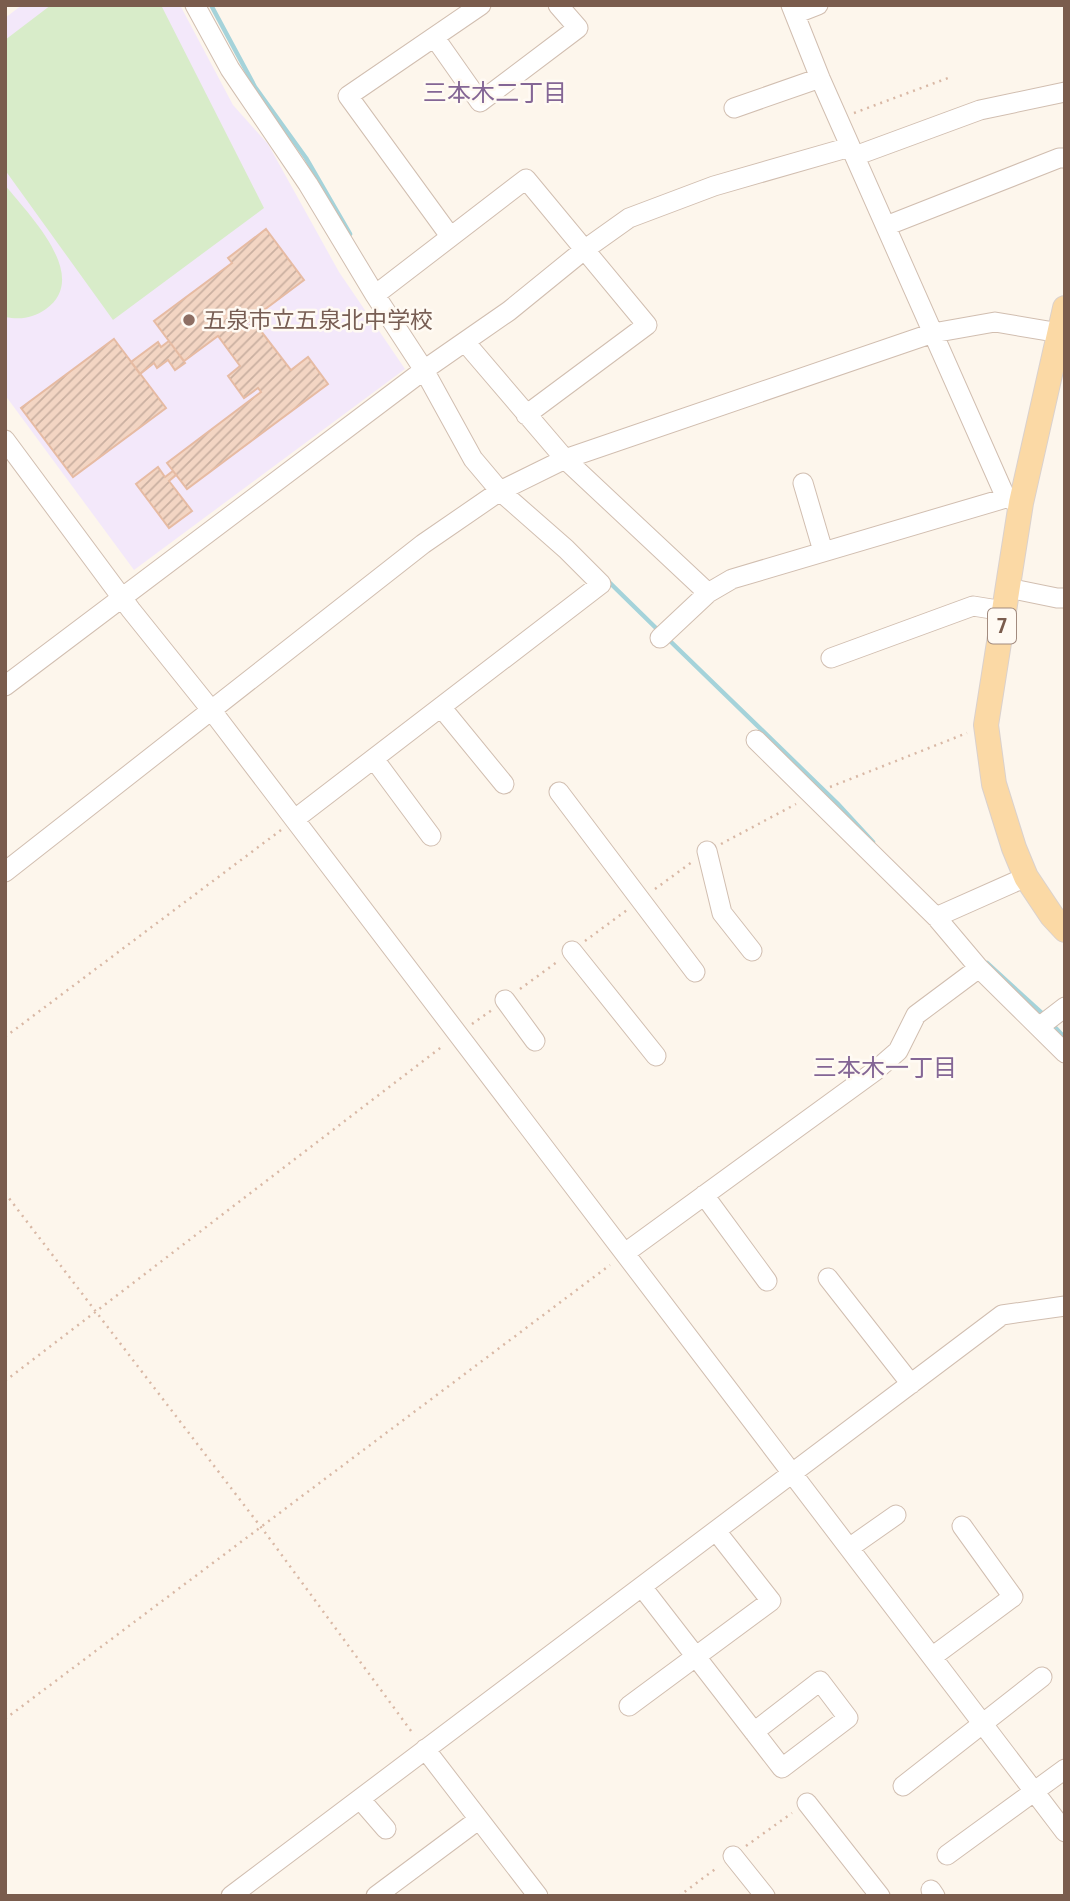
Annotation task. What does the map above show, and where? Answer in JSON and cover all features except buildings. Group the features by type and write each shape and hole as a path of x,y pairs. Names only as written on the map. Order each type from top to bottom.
{"main road":[{"name":"7","path":"1065,308 1062,333 1013,500 1006,599 986,725 994,784 1026,877 1052,916 1065,930"}],"street":[{"path":"195,5 230,69 308,184 424,370 473,459 500,491 601,584 295,819"},
{"path":"450,236 348,96 481,5"},
{"path":"435,38 480,102 578,28 558,5"},
{"path":"660,638 708,593 732,579 823,551 1013,500 933,332 820,78 793,10 818,5"},
{"path":"734,108 820,78"},
{"path":"5,686 424,370 509,311 584,250 629,218 714,186 853,152 980,110 1065,92"},
{"path":"886,226 1059,158 1065,158"},
{"path":"375,295 526,179 647,325 526,415"},
{"path":"5,872 423,544 500,491 565,459 933,332 995,322 1062,333"},
{"path":"464,342 565,459 708,593"},
{"path":"5,440 1065,1832"},
{"path":"803,483 823,551"},
{"path":"831,658 973,606 1006,599 1065,597"},
{"path":"441,707 504,784"},
{"path":"756,740 936,917 979,968 1065,1054"},
{"path":"374,759 431,836"},
{"path":"559,792 695,972"},
{"path":"707,852 722,913 752,951"},
{"path":"936,917 1026,877"},
{"path":"572,951 656,1056"},
{"path":"625,1253 890,1058 898,1051 916,1015 979,968"},
{"path":"505,1000 535,1041"},
{"path":"1040,1027 1065,1007"},
{"path":"704,1195 767,1281"},
{"path":"828,1278 911,1384"},
{"path":"231,1896 1002,1315 1065,1306"},
{"path":"849,1548 896,1515"},
{"path":"932,1657 1013,1597 962,1526"},
{"path":"629,1706 771,1601 716,1531"},
{"path":"642,1587 782,1769 848,1718 820,1681 754,1732"},
{"path":"903,1786 1042,1677"},
{"path":"425,1749 538,1896"},
{"path":"947,1855 1065,1769"},
{"path":"360,1799 386,1829"},
{"path":"807,1803 880,1896"},
{"path":"376,1896 478,1820"},
{"path":"733,1856 765,1896"}],"path":[{"path":"838,119 948,78"},
{"path":"818,792 986,725"},
{"path":"5,1037 295,819"},
{"path":"5,1381 458,1035"},
{"path":"5,1193 425,1749"},
{"path":"5,1719 625,1253"}],"shaded area":[{"name":"五泉市立五泉北中学校","path":"22,5 180,5 233,105 268,144 339,272 405,369 134,570 5,395 5,18"}],"green space":[{"path":"51,5 161,5 264,208 113,320 5,170 5,40"},
{"path":"5,185 51,245 59,263 62,280 58,295 46,309 27,318 5,317"}],"waterway":[{"path":"211,5 255,87 306,158 350,234"},
{"path":"608,581 659,631"},
{"path":"668,639 837,803 873,842"},
{"path":"987,963 1045,1016"},
{"path":"1051,1023 1065,1038"}],"place":[{"name":"五泉市立五泉北中学校","path":"189,320"}],"district":[{"name":"三本木二丁目","path":"495,93"},
{"name":"三本木一丁目","path":"885,1068"}]}
